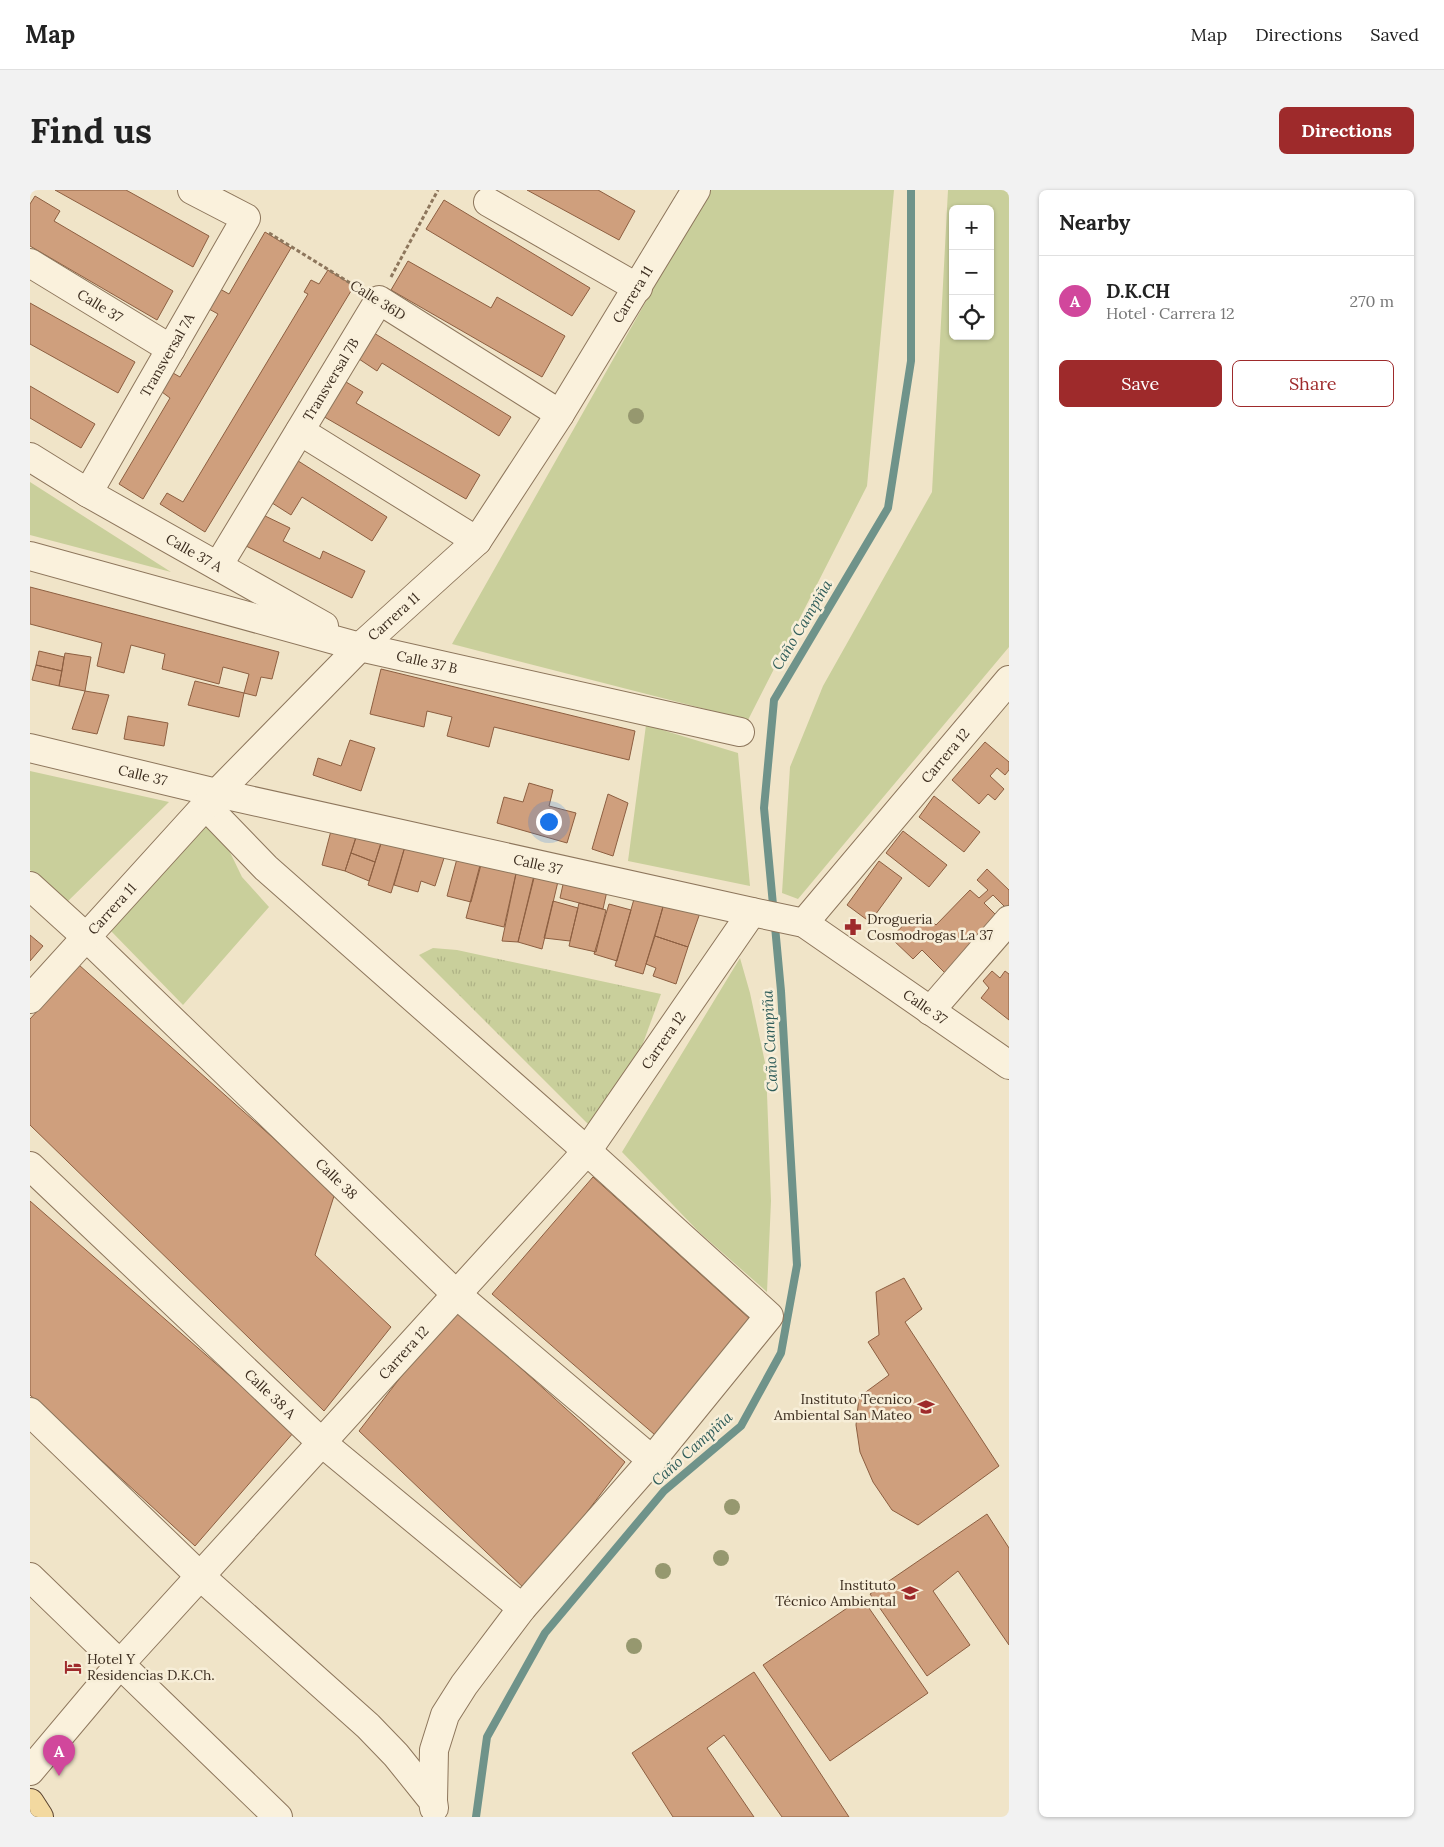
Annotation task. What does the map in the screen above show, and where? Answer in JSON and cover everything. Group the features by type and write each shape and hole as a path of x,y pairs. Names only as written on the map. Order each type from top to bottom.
{"main road":[{"path":"30,1803 39,1817"}],"street":[{"path":"192,190 246,218"},
{"name":"Carrera 11","path":"30,999 211,799 360,647 477,541 560,414 696,190"},
{"path":"488,202 638,288"},
{"name":"Transversal 7A","path":"88,493 246,218"},
{"name":"Calle 37","path":"30,263 171,349"},
{"name":"Calle 36D","path":"379,300 560,414"},
{"name":"Transversal 7B","path":"218,566 379,300"},
{"path":"300,431 477,541"},
{"name":"Calle 37 A","path":"30,457 88,493 360,647"},
{"name":"Calle 37 B","path":"30,556 360,647 740,732"},
{"name":"Carrera 12","path":"799,922 1009,680"},
{"name":"Calle 37","path":"30,748 211,799 799,922 1009,1065"},
{"path":"211,799 266,868 587,1151 769,1316 652,1460 522,1608 464,1685 445,1715 434,1750 434,1809"},
{"name":"Calle 38","path":"30,886 86,937 456,1294 652,1460"},
{"name":"Carrera 12","path":"30,1771 120,1664 587,1151 757,913"},
{"path":"930,1011 1009,920"},
{"name":"Calle 38 A","path":"30,1166 321,1442 522,1608"},
{"path":"30,1412 200,1576 368,1726 396,1755 434,1809"},
{"path":"30,1577 278,1817"}],"path":[{"path":"379,300 438,190"},
{"name":"Calle 36D","path":"246,218 379,300"}],"green space":[{"path":"709,190 894,190 867,486 748,720 452,644"},
{"path":"948,190 1009,190 1009,647 798,899 782,893 790,767 823,686 932,492"},
{"path":"30,482 171,572 30,535"},
{"path":"646,725 738,753 750,886 628,861"},
{"path":"30,771 169,802 65,904 30,870"},
{"path":"211,813 242,877 269,907 183,1005 111,931"},
{"path":"433,948 457,950 661,994 642,1046 589,1125 419,955"},
{"path":"740,958 750,993 766,1067 771,1201 767,1292 699,1232 622,1152"}],"building":[{"path":"55,190 126,190 209,236 193,267"},
{"path":"527,190 598,190 635,211 619,240"},
{"path":"35,196 60,211 54,221 173,291 157,320 30,246 30,204"},
{"path":"444,200 590,288 572,316 426,229"},
{"path":"265,232 291,248 143,499 119,484 170,398 162,392 173,373 180,377 218,314 209,309 220,289 229,294"},
{"path":"408,261 491,308 497,297 565,336 542,377 391,290"},
{"path":"328,270 354,286 205,532 160,504 167,493 183,502 308,294 304,292 311,280 319,284"},
{"path":"30,303 135,362 118,393 30,344"},
{"path":"369,330 511,417 499,436 382,363 377,371 353,355"},
{"path":"341,379 363,392 356,403 480,475 466,499 321,415"},
{"path":"30,386 95,424 81,448 30,418"},
{"path":"295,459 387,517 372,541 302,497 291,515 269,501"},
{"path":"261,514 290,528 283,541 320,559 323,551 365,571 352,598 246,546"},
{"path":"30,587 279,652 272,679 261,677 256,696 244,693 249,674 223,667 219,684 162,669 165,654 131,645 124,673 97,666 102,643 30,624"},
{"path":"39,651 64,657 62,671 36,665"},
{"path":"65,653 91,657 85,691 59,686"},
{"path":"36,665 62,671 59,686 32,680"},
{"path":"381,669 635,731 629,760 494,727 489,747 447,736 452,717 427,711 424,727 370,714"},
{"path":"195,681 244,693 239,717 188,705"},
{"path":"85,691 109,695 97,734 72,729"},
{"path":"128,716 168,723 164,746 124,739"},
{"path":"350,740 375,748 361,791 313,775 318,758 341,766"},
{"path":"985,742 1009,762 1009,770 1005,775 997,768 990,776 1004,789 995,800 988,794 979,804 952,780"},
{"path":"529,783 553,790 549,806 576,813 567,843 497,823 504,797 523,802"},
{"path":"608,794 628,803 613,856 592,849"},
{"path":"934,796 980,832 964,852 919,817"},
{"path":"332,827 357,834 345,871 322,865"},
{"path":"358,831 382,840 375,862 351,853"},
{"path":"903,831 947,865 929,887 886,853"},
{"path":"382,840 406,843 391,893 368,885"},
{"path":"406,843 445,855 435,886 421,881 418,892 394,885"},
{"path":"351,853 375,862 369,881 345,871"},
{"path":"483,854 517,869 504,927 466,918"},
{"path":"458,855 482,861 471,902 447,896"},
{"path":"879,861 902,878 870,922 847,905"},
{"path":"536,867 560,873 542,949 518,942"},
{"path":"517,869 535,874 518,942 502,941"},
{"path":"987,869 1009,890 1009,905 1006,908 993,895 984,903 1001,920 947,975 922,950 913,959 891,938 910,918 917,925 927,916 936,925 970,890 979,898 988,890 977,880"},
{"path":"564,880 607,891 603,909 560,898"},
{"path":"634,899 663,907 643,974 615,966"},
{"path":"665,899 701,910 688,947 655,936"},
{"path":"553,901 578,908 570,941 544,938"},
{"path":"579,903 606,910 596,952 569,946"},
{"path":"609,904 631,910 617,961 594,954"},
{"path":"30,935 43,946 30,961"},
{"path":"655,936 688,947 676,984 653,976 656,968 646,964"},
{"path":"79,965 335,1193 315,1255 391,1327 324,1411 30,1125 30,1019"},
{"path":"992,971 1000,978 1005,971 1009,974 1009,1020 981,998 989,988 983,981"},
{"path":"593,1177 750,1319 662,1441 492,1294"},
{"path":"30,1201 294,1432 195,1546 30,1395"},
{"path":"904,1278 922,1309 905,1322 999,1466 918,1525 892,1510 873,1482 860,1452 856,1425 859,1397 889,1375 868,1342 879,1335 876,1292"},
{"path":"454,1308 625,1462 527,1591 359,1431"},
{"path":"987,1514 1009,1548 1009,1645 958,1571 933,1591 970,1645 927,1676 870,1594"},
{"path":"862,1598 928,1693 830,1761 763,1665"},
{"path":"754,1672 849,1817 782,1817 724,1735 707,1748 754,1817 673,1817 632,1753"}],"waterway":[{"name":"Caño Campiña","path":"476,1817 487,1737 545,1633 664,1491 741,1426 781,1353 797,1265 781,991 764,808 774,700 888,508 911,361 911,190"}],"place":[{"name":"Drogueria Cosmodrogas La 37","path":"853,927"},
{"name":"Instituto Tecnico Ambiental San Mateo","path":"926,1407"},
{"name":"Instituto Técnico Ambiental","path":"910,1593"},
{"name":"Hotel Y Residencias D.K.Ch.","path":"73,1667"},
{"name":"D.K.CH","path":"59,1776"}]}
